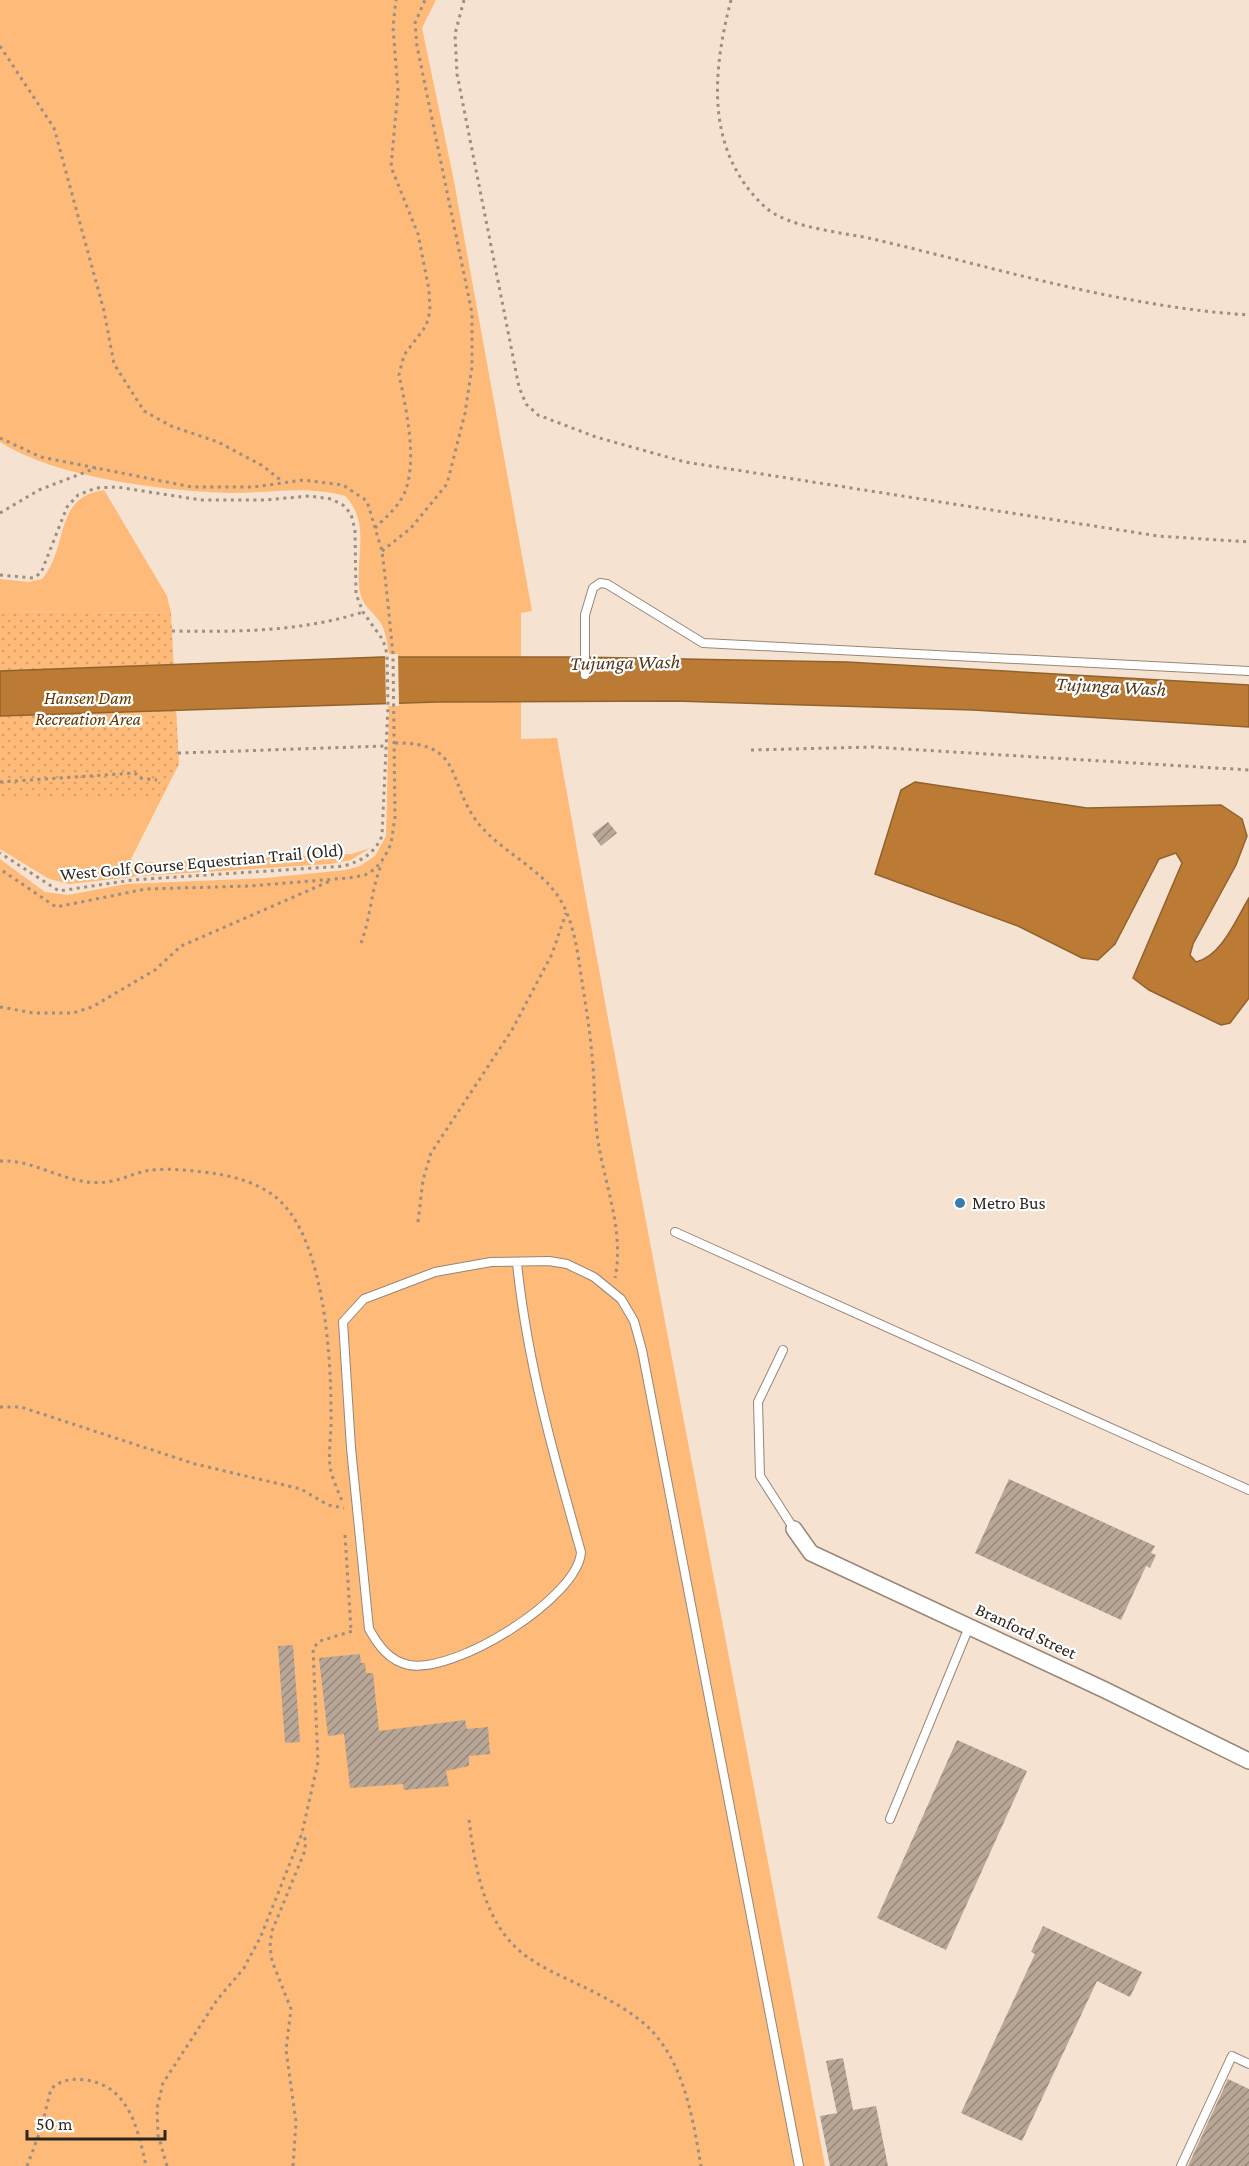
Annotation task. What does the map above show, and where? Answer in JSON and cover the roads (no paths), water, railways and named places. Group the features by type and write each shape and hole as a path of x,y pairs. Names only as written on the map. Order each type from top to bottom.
{"street":[{"name":"Branford Street","path":"795,1528 811,1553 1249,1761"}],"lane":[{"path":"585,675 585,615 593,588 600,583 607,584 703,643 1249,671"},
{"path":"675,1232 1249,1490"},
{"path":"517,1263 522,1309 544,1418 581,1552 580,1564 575,1575 528,1617 493,1641 434,1665 409,1665 393,1658 379,1647 369,1629 351,1448 343,1322 364,1299 401,1283 435,1272 480,1264 517,1263 567,1264 594,1277 621,1299 634,1321 642,1350 799,2166"},
{"path":"783,1350 758,1402 760,1476 795,1528"},
{"path":"890,1819 969,1627"},
{"path":"1180,2166 1232,2056 1249,2064"}],"water":[{"name":"Tujunga Wash","path":"382,657 578,657 847,662 1249,685 1249,727 973,710 675,701 437,702 0,716 0,671"},
{"path":"915,782 1087,808 1221,805 1242,819 1247,836 1236,865 1193,944 1190,955 1196,962 1221,945 1249,898 1249,998 1230,1023 1221,1025 1149,990 1133,978 1182,863 1176,853 1159,859 1115,944 1098,960 1082,958 1018,926 875,874 901,790"}],"place":[{"name":"Metro Bus","path":"960,1203"}],"park label":[{"name":"Hansen Dam Recreation Area","path":"88,708"}]}
